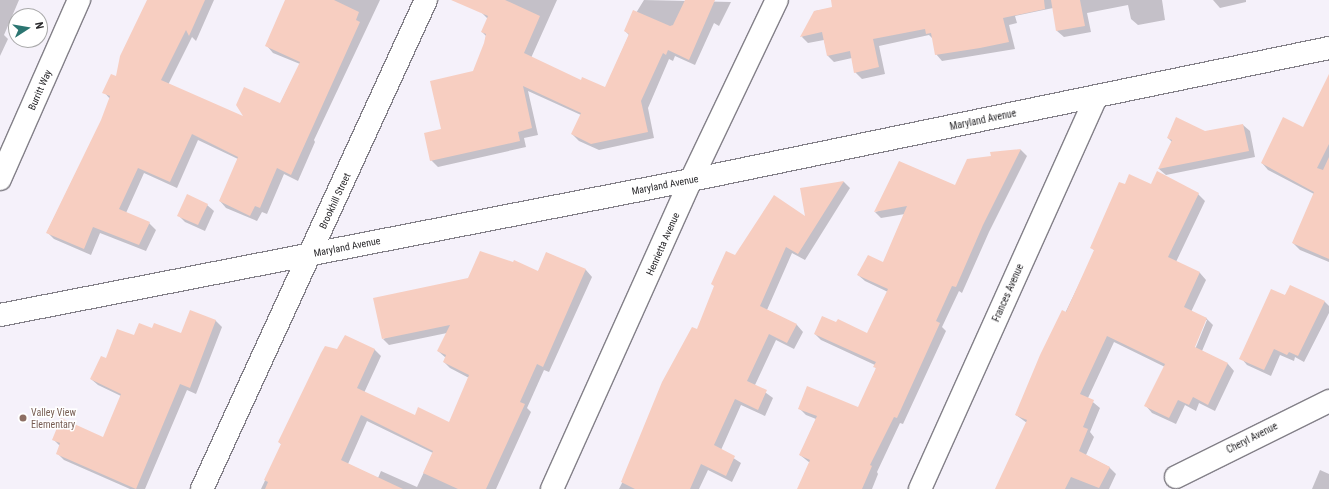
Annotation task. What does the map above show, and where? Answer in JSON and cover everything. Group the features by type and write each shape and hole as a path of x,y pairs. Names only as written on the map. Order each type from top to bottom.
{"street":[{"name":"Burritt Way","path":"0,180 79,0"},
{"name":"Brookhill Street","path":"202,489 426,0"},
{"name":"Henrietta Avenue","path":"552,489 691,180 777,0"},
{"name":"Maryland Avenue","path":"0,315 691,180 1329,48"},
{"name":"Frances Avenue","path":"920,489 1096,97"},
{"name":"Cheryl Avenue","path":"1176,477 1329,401"}],"building":[{"path":"147,0 205,0 189,36 186,30 161,80 243,116 236,105 244,87 280,103 300,62 265,46 285,0 334,0 359,12 356,20 360,22 291,175 277,168 260,208 255,206 250,216 219,201 238,157 192,134 170,182 138,168 119,209 150,222 139,245 93,227 84,249 46,233 101,120 110,96 102,93 111,74 116,76 120,56"},
{"path":"451,0 505,0 540,16 524,53 581,80 582,77 605,87 629,34 624,31 633,10 670,26 673,25 685,0 715,0 689,60 668,50 666,55 663,53 641,101 648,132 591,144 571,134 581,113 523,86 532,128 518,132 520,141 430,161 424,133 441,129 430,81 473,71 486,34 481,32 488,16"},
{"path":"831,0 1044,0 1045,9 1003,18 1009,42 980,48 935,55 931,33 926,34 925,29 873,39 879,67 854,73 850,51 827,56 822,32 800,37 814,11 832,7"},
{"path":"1051,0 1080,0 1085,26 1056,31"},
{"path":"1329,74 1329,144 1317,168 1323,170 1329,157 1329,259 1292,243 1314,192 1261,163 1283,117 1303,127"},
{"path":"1176,117 1205,131 1243,124 1249,151 1158,169 1172,140 1167,138"},
{"path":"1021,149 983,225 956,287 952,286 936,321 940,323 897,418 894,417 870,465 872,466 862,489 797,489 810,460 799,455 817,416 798,409 807,386 858,407 876,368 873,367 876,362 814,334 822,316 836,322 838,319 867,333 888,289 857,275 868,255 883,262 907,206 874,212 899,161 955,185 967,159 991,156 990,152"},
{"path":"1157,171 1199,193 1168,257 1200,272 1184,307 1207,318 1195,347 1228,363 1208,405 1193,397 1189,405 1178,400 1169,418 1144,406 1165,364 1107,336 1080,394 1094,400 1083,427 1088,429 1079,451 1110,467 1099,488 1071,477 1065,489 995,489 1027,420 1015,415 1040,355 1062,310 1066,312 1094,250 1090,248 1119,182 1125,184 1129,174 1151,184"},
{"path":"844,181 798,254 786,247 760,306 797,324 787,343 769,334 747,381 767,390 758,410 735,399 714,445 735,456 726,476 701,464 690,489 635,489 621,482 662,382 692,327 697,329 714,286 711,284 726,251 735,255 774,195 805,216 800,188"},
{"path":"187,194 208,204 198,225 177,216"},
{"path":"480,251 513,262 514,260 538,271 546,252 586,269 543,367 537,364 520,402 525,404 486,489 458,489 423,473 433,451 361,415 341,460 403,489 265,489 268,482 264,480 281,444 278,442 321,353 325,346 337,349 345,335 375,349 357,388 415,415 418,407 449,422 469,375 443,362 446,355 437,351 450,325 382,339 373,298 468,278"},
{"path":"1290,285 1325,301 1298,356 1289,352 1287,355 1274,349 1264,370 1239,359 1271,289 1285,295"},
{"path":"190,310 216,320 190,388 180,384 136,489 56,454 60,443 52,440 61,418 103,437 121,394 90,379 101,356 106,358 117,329 134,335 139,323 152,328 154,323 181,333"}],"place":[{"name":"Valley View Elementary","path":"23,418"}]}
